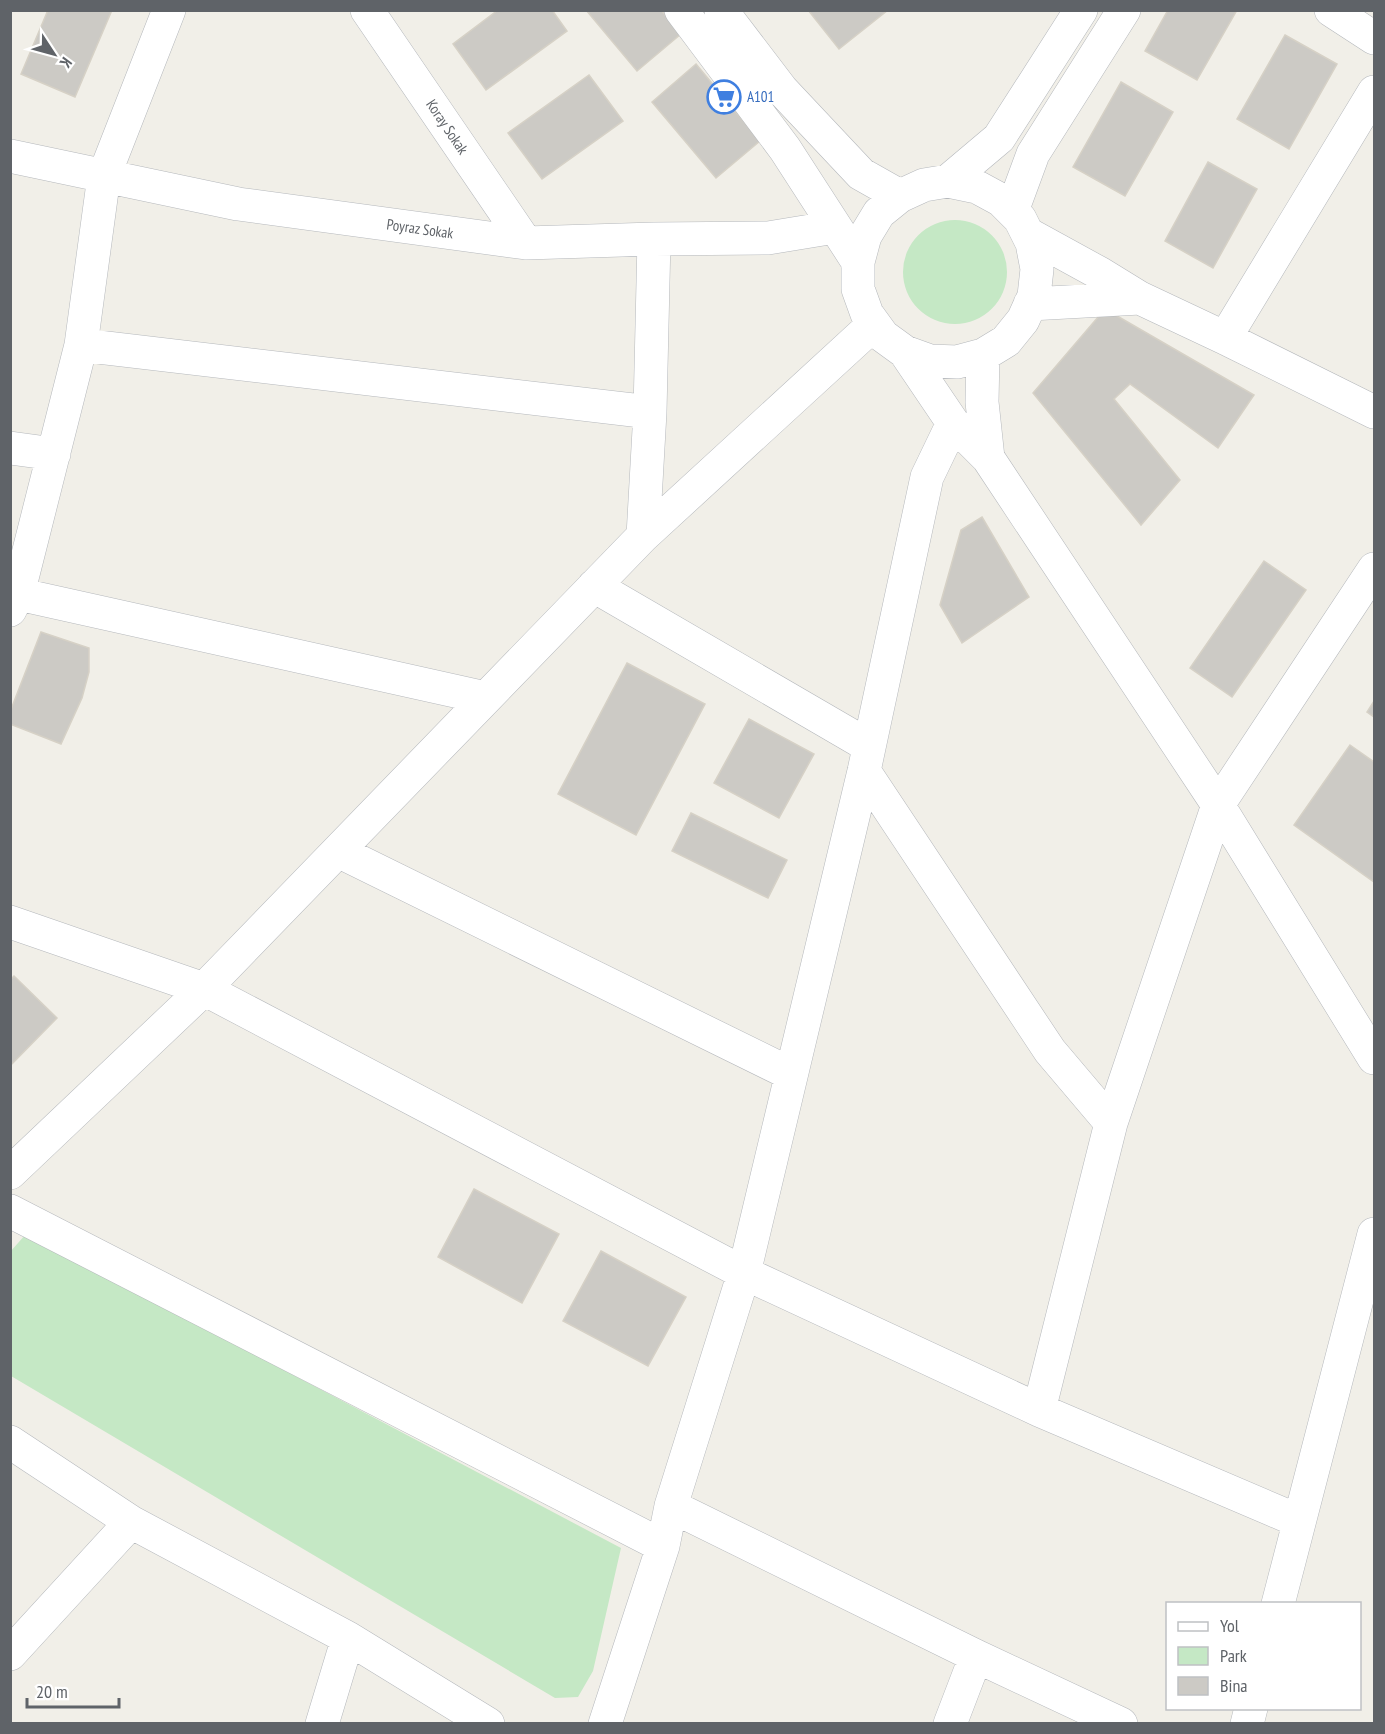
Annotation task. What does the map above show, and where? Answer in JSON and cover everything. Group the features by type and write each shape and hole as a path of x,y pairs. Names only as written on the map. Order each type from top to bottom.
{"street":[{"path":"169,10 104,176 81,345 14,602 486,698"},
{"name":"Koray Sokak","path":"368,10 526,243"},
{"path":"681,10 785,149 858,262"},
{"path":"721,10 782,90 861,174 900,196"},
{"path":"948,182 999,138 1081,10"},
{"path":"1020,222 1033,154 1124,10"},
{"path":"1330,10 1374,38"},
{"path":"1225,338 1374,92"},
{"name":"Poyraz Sokak","path":"10,156 238,204 526,243 768,238 835,227"},
{"path":"948,182 977,187 1001,200 1020,222 1032,243 1037,269 1034,296 1023,320 1006,341 983,355 957,362 930,361 905,352 883,336 867,314 858,289 858,262 865,236 879,213 900,196 924,185 948,182"},
{"path":"1020,222 1140,298 1374,412"},
{"path":"643,536 650,412 654,239"},
{"path":"1030,304 1140,298"},
{"path":"10,1173 204,989 643,536 874,324"},
{"path":"81,345 650,412"},
{"path":"905,352 953,423 988,458 1218,805 1373,1049"},
{"path":"983,355 982,402 988,458"},
{"path":"605,1724 663,1546 671,1506 744,1273 866,759 927,477 953,423"},
{"path":"10,448 54,454"},
{"path":"1039,1410 1111,1123 1218,805 1374,569"},
{"path":"594,586 866,759 1050,1051 1111,1123"},
{"path":"338,851 791,1074"},
{"path":"10,922 204,989 744,1273 1039,1410 1299,1521"},
{"path":"10,1210 663,1546"},
{"path":"1279,1602 1374,1234"},
{"path":"10,1442 131,1522 348,1638 488,1724"},
{"path":"671,1506 1101,1719"},
{"path":"10,1654 131,1522"},
{"path":"322,1724 348,1638"},
{"path":"950,1724 976,1656"}],"green space":[{"path":"955,220 975,224 992,235 1003,252 1007,272 1003,292 992,309 975,320 955,324 935,320 918,309 907,292 903,272 907,252 918,235 935,224"},
{"path":"26,1234 621,1548 593,1671 578,1697 555,1698 11,1376 10,1252"}],"building":[{"path":"48,10 112,10 75,97 21,74"},
{"path":"498,10 552,10 567,31 486,90 453,44"},
{"path":"586,10 661,10 681,34 637,71"},
{"path":"808,10 888,10 839,49"},
{"path":"1168,10 1237,10 1197,80 1145,51"},
{"path":"1285,35 1337,64 1289,149 1237,119"},
{"path":"696,64 760,141 716,178 652,102"},
{"path":"589,75 623,121 542,179 508,133"},
{"path":"1121,82 1173,112 1125,196 1073,167"},
{"path":"1208,162 1257,189 1213,268 1165,241"},
{"path":"1105,309 1254,395 1218,448 1130,384 1114,399 1180,480 1141,525 1033,393"},
{"path":"982,517 1029,597 962,643 940,605 961,530"},
{"path":"1264,561 1306,590 1232,697 1190,668"},
{"path":"41,632 89,648 89,672 82,698 61,744 10,724 10,712"},
{"path":"627,663 705,704 636,835 558,794"},
{"path":"1374,701 1374,717 1367,712"},
{"path":"749,719 814,754 779,818 714,783"},
{"path":"1350,745 1374,762 1374,882 1294,825"},
{"path":"691,813 787,860 768,898 672,851"},
{"path":"14,976 57,1018 10,1066 10,980"},
{"path":"474,1189 559,1234 522,1303 438,1257"},
{"path":"601,1251 686,1297 648,1366 563,1321"}],"place":[{"name":"A101","path":"724,97"}]}
